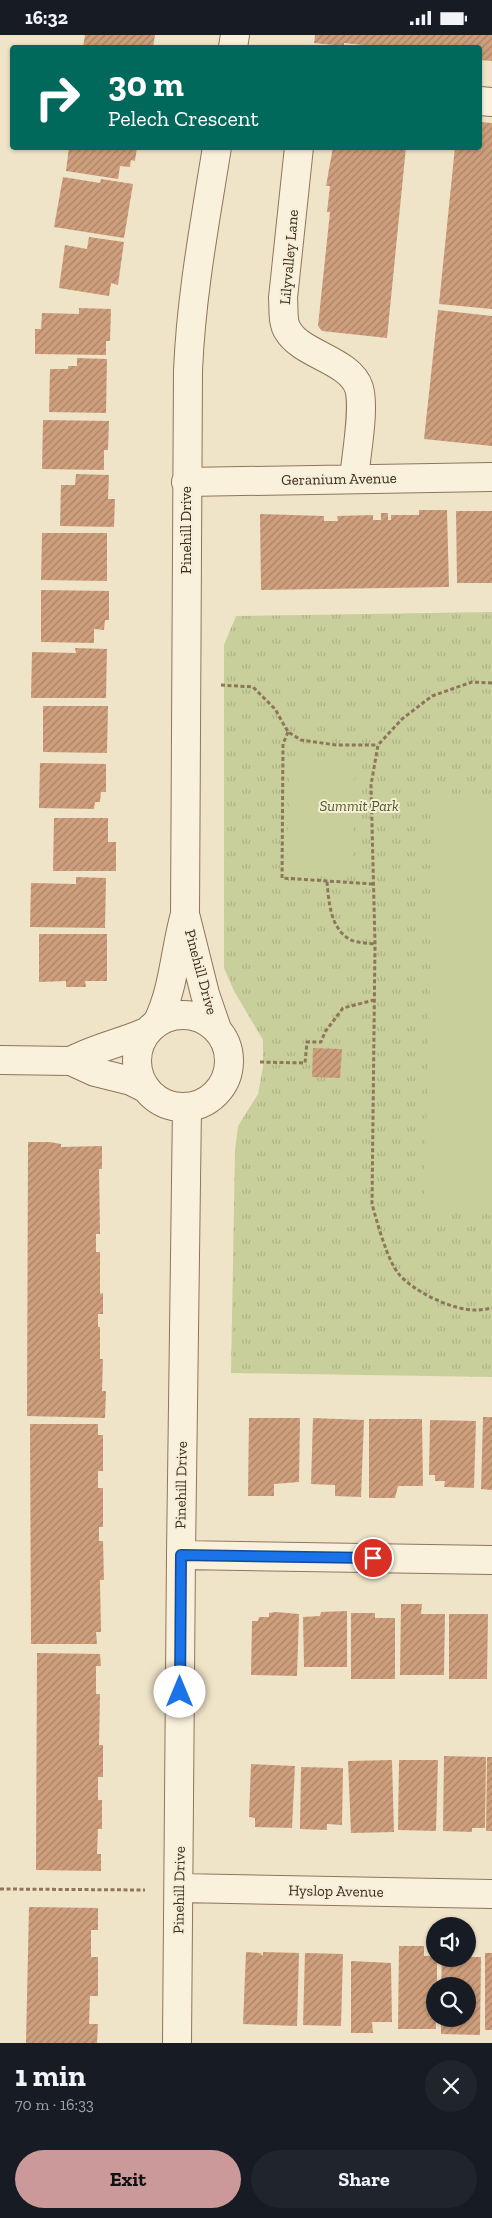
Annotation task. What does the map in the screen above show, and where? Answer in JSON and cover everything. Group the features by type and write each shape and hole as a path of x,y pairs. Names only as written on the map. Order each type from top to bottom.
{"street":[{"name":"Pinehill Drive","path":"217,150 190,335 186,482 185,914 205,994 217,1029"},
{"name":"Lilyvalley Lane","path":"299,150 283,298 285,320 287,330 294,339 348,372 359,388 360,407 354,479"},
{"name":"Geranium Avenue","path":"186,482 492,477"},
{"name":"Pinehill Drive","path":"152,1027 167,1001 177,944 185,914"},
{"path":"71,1061 89,1051 115,1044 152,1027 170,1016 189,1015 207,1021 217,1029 225,1042 229,1056 228,1071 223,1084 213,1096 201,1104 175,1107 153,1097 145,1088 138,1074 136,1060 139,1045 152,1027"},
{"path":"0,1060 71,1061 95,1072 131,1081 145,1088"},
{"name":"Pinehill Drive","path":"177,2043 187,1107"},
{"path":"181,1555 492,1560"},
{"name":"Hyslop Avenue","path":"180,1888 492,1894"}],"path":[{"path":"492,683 472,682 432,696 402,719 378,745 371,785 375,944 372,1204 380,1233 398,1273 417,1289 447,1305 476,1311 492,1308"},
{"path":"221,685 252,687 275,709 288,732 301,740 336,745 378,745"},
{"path":"288,732 283,744 282,878 373,884"},
{"path":"327,882 329,908 338,928 351,940 375,944"},
{"path":"260,1062 305,1063 307,1042 321,1042 325,1032 342,1008 374,1000"},
{"path":"0,1889 145,1890"}],"green space":[{"name":"Summit Park","path":"492,612 492,1377 231,1373 235,1150 238,1126 258,1094 263,1067 263,1040 234,991 224,968 224,645 236,616"},
{"path":"290,757 355,759 353,873 287,871"},
{"path":"435,796 492,797 492,1209 424,1207"}],"building":[{"path":"85,35 155,35 153,45 83,45"},
{"path":"315,35 492,35 492,61 482,60 482,45 363,45 344,43 344,45 334,45 314,43"},
{"path":"482,122 492,123 492,309 439,304 455,150 482,150"},
{"path":"69,150 137,150 135,161 131,160 130,167 120,166 118,179 66,171"},
{"path":"332,150 406,150 387,338 322,331 318,326 330,212 327,212 330,186 326,186"},
{"path":"63,177 100,183 101,179 133,184 124,238 54,227"},
{"path":"89,237 124,242 118,285 111,283 109,296 59,288 65,245 87,249"},
{"path":"79,308 111,309 110,341 106,341 106,355 35,354 35,329 41,329 42,313 79,314"},
{"path":"438,310 492,316 492,446 424,439"},
{"path":"77,358 107,359 106,413 49,412 50,369 68,369 68,366 77,366"},
{"path":"43,420 109,421 108,450 104,450 104,470 42,469"},
{"path":"76,474 109,475 108,499 115,499 114,527 60,526 61,485 75,485"},
{"path":"419,510 447,510 449,587 261,590 260,514 324,516 324,521 338,521 337,516 373,515 373,520 381,520 381,513 388,513 388,520 391,520 391,515 419,515"},
{"path":"456,511 492,511 492,583 457,583"},
{"path":"42,533 107,533 107,581 41,580"},
{"path":"41,590 109,591 109,620 105,620 104,630 94,629 94,643 41,642"},
{"path":"75,648 107,649 106,698 31,698 32,652 76,653"},
{"path":"43,706 108,706 107,753 43,752"},
{"path":"40,763 106,764 106,792 101,792 100,802 95,802 94,809 39,808"},
{"path":"54,818 108,818 108,842 116,842 116,871 53,871"},
{"path":"76,877 106,878 105,928 30,927 31,883 76,884"},
{"path":"39,934 107,934 107,981 85,981 86,987 66,987 66,981 39,982"},
{"path":"313,1048 342,1049 340,1078 312,1077"},
{"path":"28,1142 50,1142 61,1144 61,1147 102,1146 102,1169 99,1169 100,1234 96,1234 96,1252 100,1252 100,1294 103,1293 103,1314 98,1314 98,1327 100,1327 100,1359 103,1359 102,1391 106,1391 105,1418 27,1416"},
{"path":"483,1417 492,1417 492,1490 481,1489"},
{"path":"249,1418 300,1418 299,1482 274,1484 274,1496 248,1496"},
{"path":"313,1418 364,1420 361,1497 335,1496 335,1485 311,1484"},
{"path":"369,1419 422,1419 423,1486 398,1486 395,1498 369,1498"},
{"path":"430,1420 476,1421 474,1488 444,1487 445,1481 435,1481 435,1475 429,1475"},
{"path":"30,1424 98,1424 98,1435 103,1435 103,1471 98,1471 98,1488 103,1488 103,1527 99,1527 99,1541 103,1541 104,1580 100,1580 101,1632 96,1632 97,1644 31,1644"},
{"path":"401,1604 422,1604 421,1614 445,1614 444,1675 400,1675"},
{"path":"347,1611 347,1667 304,1667 303,1617 320,1616 321,1612"},
{"path":"269,1613 299,1614 297,1676 251,1675 252,1621 258,1621 259,1617 269,1617"},
{"path":"351,1613 375,1613 375,1618 395,1618 395,1679 351,1679"},
{"path":"449,1614 488,1614 487,1679 449,1679"},
{"path":"37,1653 100,1654 101,1666 96,1666 96,1694 100,1694 99,1745 103,1745 103,1777 98,1777 98,1800 102,1800 102,1829 98,1829 97,1854 101,1854 101,1871 36,1870"},
{"path":"444,1756 486,1757 485,1828 472,1828 472,1832 443,1831"},
{"path":"487,1757 492,1757 492,1831 486,1831"},
{"path":"392,1760 394,1832 351,1833 348,1761"},
{"path":"399,1760 438,1760 436,1831 398,1830"},
{"path":"251,1764 295,1766 292,1828 255,1827 255,1818 249,1817"},
{"path":"301,1767 343,1768 342,1825 327,1824 327,1830 300,1829"},
{"path":"29,1907 98,1908 98,1930 91,1930 91,1957 98,1957 98,1996 90,1996 89,2024 98,2024 97,2043 26,2043"},
{"path":"399,1946 424,1946 426,1967 437,1967 437,1977 426,1977 426,2027 436,2027 436,2029 398,2029"},
{"path":"246,1952 260,1953 263,1956 263,1952 299,1953 297,2026 243,2024"},
{"path":"305,1953 343,1954 341,2026 303,2025"},
{"path":"485,1953 492,1953 492,2030 485,2030"},
{"path":"476,1957 481,1957 480,2035 441,2034 441,2027 476,2027 476,1977 441,1977 442,1967 476,1967"},
{"path":"351,1961 391,1963 392,2022 372,2022 373,2033 351,2033"}],"route":[{"path":"180,1692 181,1555 373,1558"}]}
